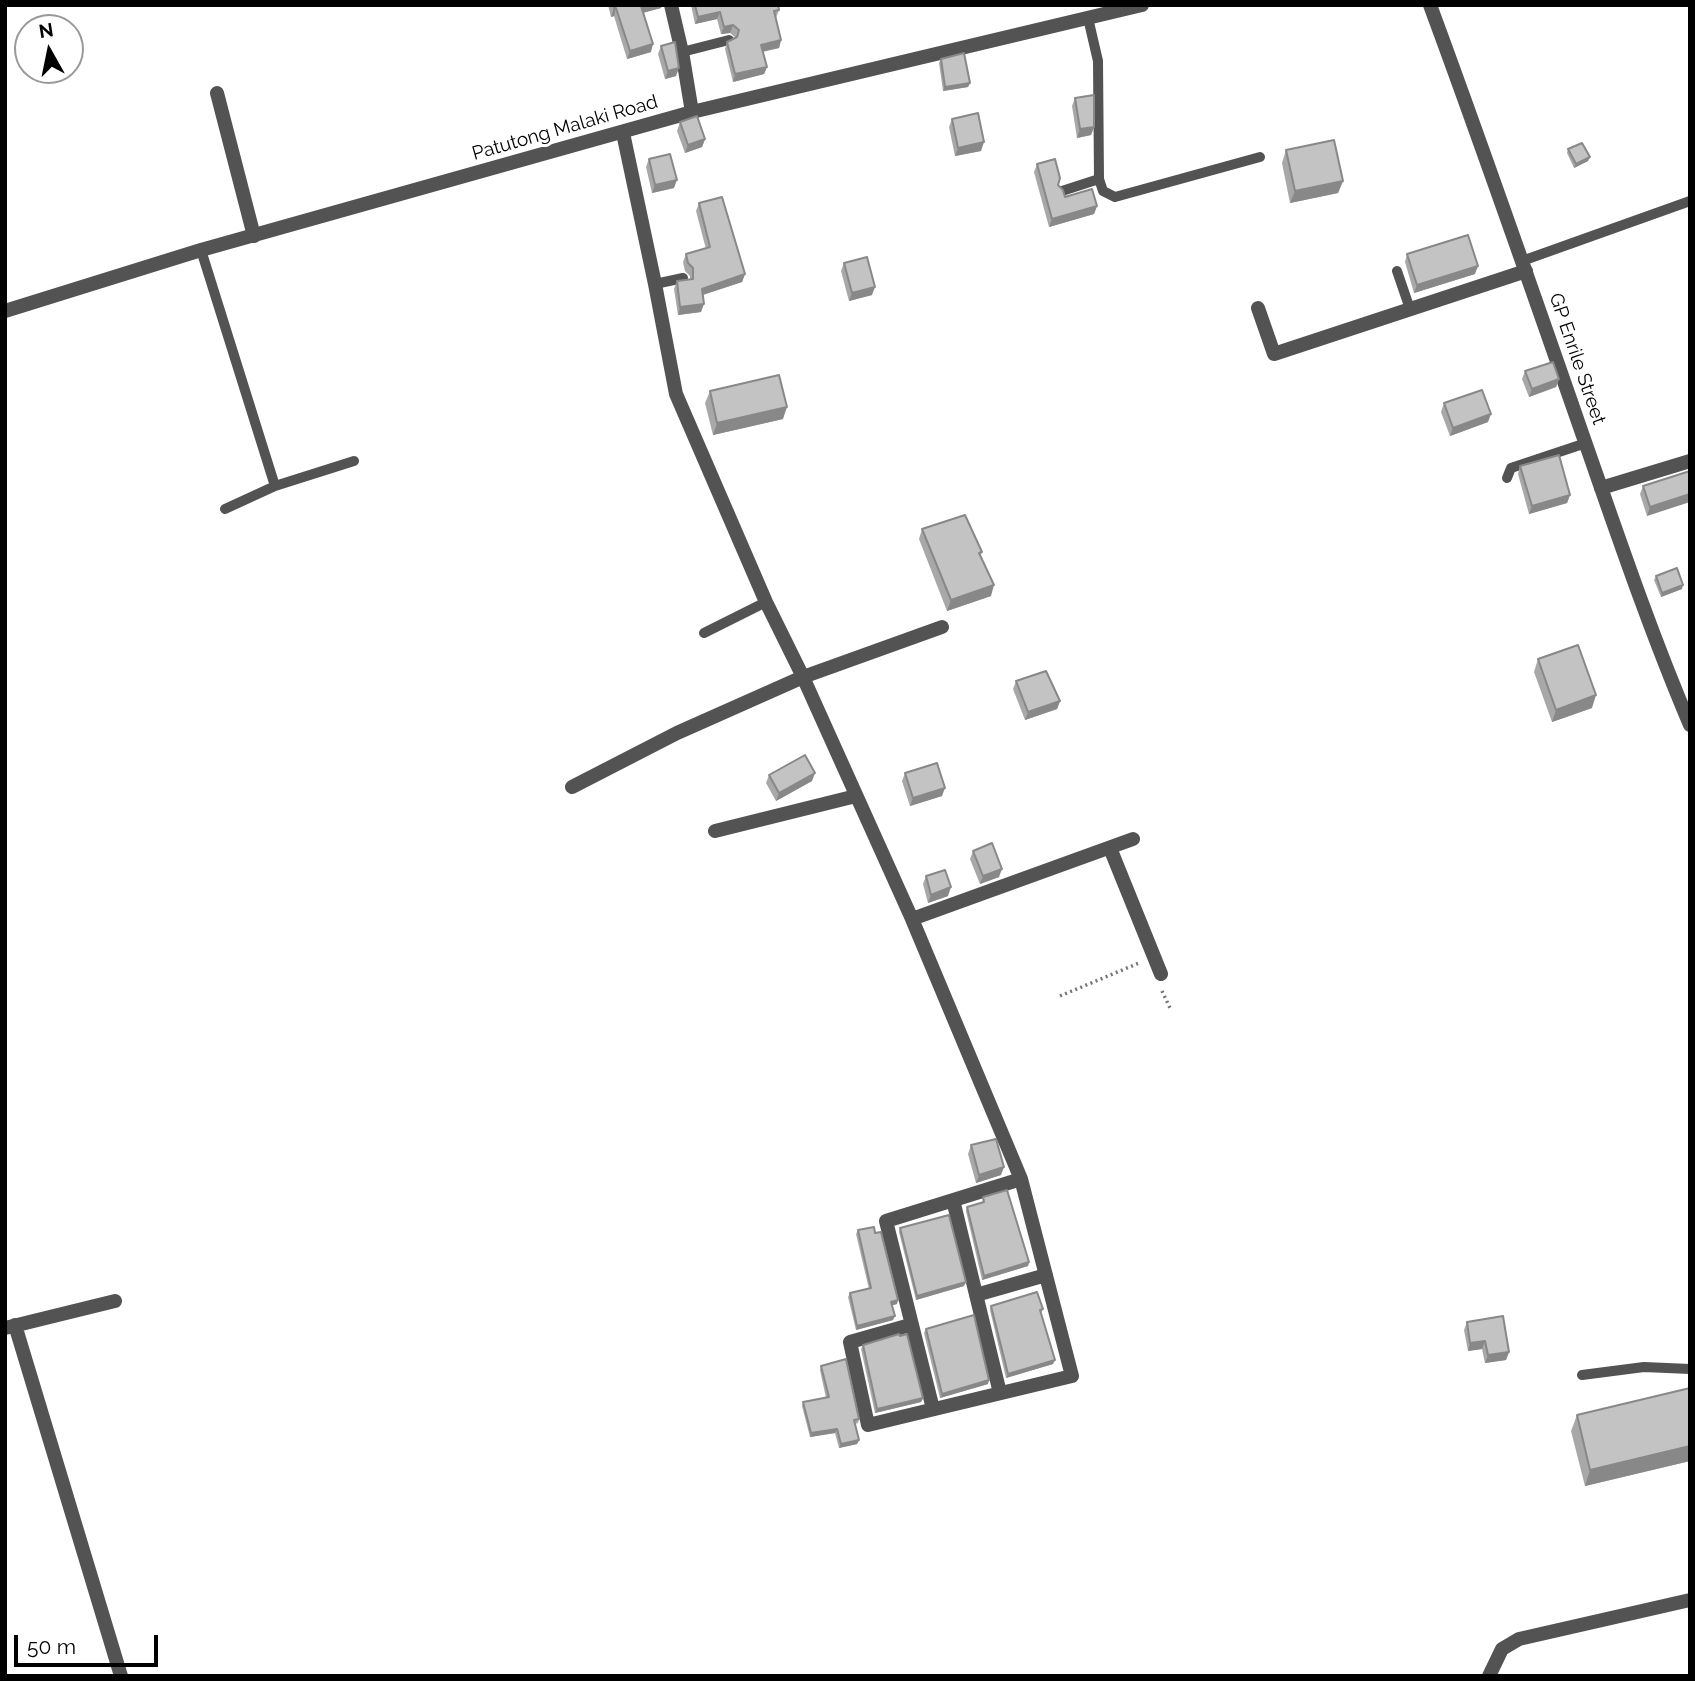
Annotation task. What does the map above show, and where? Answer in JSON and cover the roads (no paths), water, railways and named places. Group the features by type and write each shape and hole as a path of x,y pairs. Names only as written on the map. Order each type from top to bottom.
{"street":[{"path":"671,5 692,112"},
{"name":"Patutong Malaki Road","path":"5,311 201,250 692,112 1142,5"},
{"name":"GP Enrile Street","path":"1430,5 1601,488 1690,725"},
{"path":"217,93 254,236"},
{"path":"623,133 676,394 766,602 803,677 912,919 1015,1160 1072,1376 868,1425 850,1342 910,1325"},
{"path":"1258,308 1274,354 1410,309 1524,266"},
{"path":"1601,488 1690,461"},
{"path":"572,787 677,733 803,677 942,627"},
{"path":"715,831 856,796"},
{"path":"912,919 1133,839"},
{"path":"1110,848 1161,974"},
{"path":"933,1409 886,1221 1021,1179"},
{"path":"953,1200 1000,1393"},
{"path":"976,1294 1046,1275"},
{"path":"115,1301 10,1327 121,1676"},
{"path":"1489,1676 1502,1648 1519,1639 1690,1600"}],"lane":[{"path":"1088,18 1098,61 1099,179 1103,191 1115,197 1260,157"},
{"path":"682,52 729,40"},
{"path":"1062,191 1099,179"},
{"path":"1524,266 1690,201"},
{"path":"201,250 275,486"},
{"path":"1397,271 1410,309"},
{"path":"655,284 683,278"},
{"path":"1507,478 1511,468 1586,443"},
{"path":"225,509 275,486 355,461"},
{"path":"704,633 766,602"},
{"path":"1582,1375 1644,1367 1690,1369"}]}
